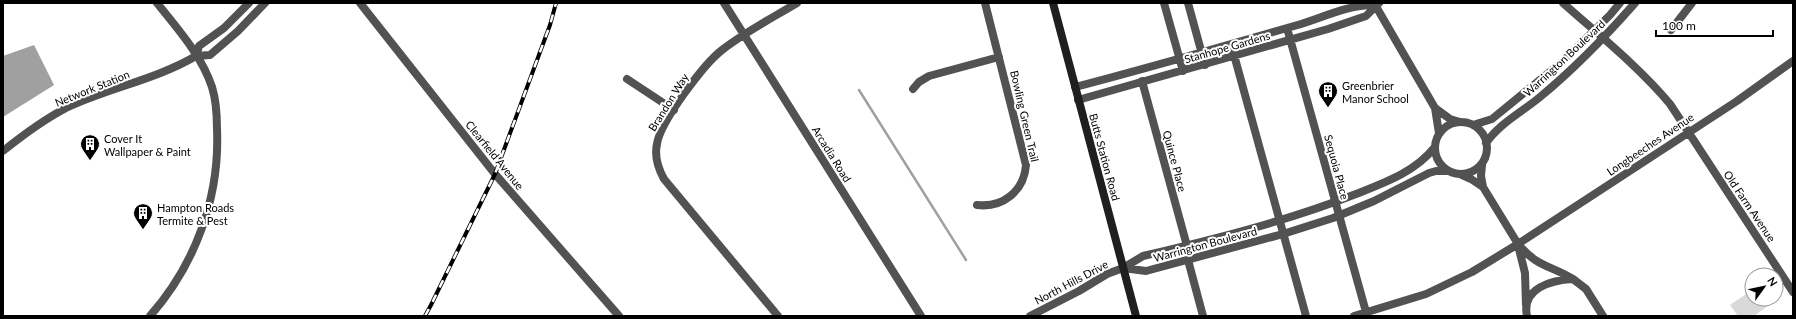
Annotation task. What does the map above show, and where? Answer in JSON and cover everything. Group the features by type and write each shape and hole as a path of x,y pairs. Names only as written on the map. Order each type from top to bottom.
{"main road":[{"name":"Butts Station Road","path":"1053,3 1136,316"}],"street":[{"path":"150,316 174,285 189,261 203,226 216,172 218,144 216,108 212,87 196,56 183,36 157,3"},
{"name":"Network Station","path":"196,56 199,46 224,28 250,3"},
{"name":"Network Station","path":"3,150 32,128 67,108 176,68 196,56 210,55 238,31 265,3"},
{"name":"Clearfield Avenue","path":"360,3 495,174 620,316"},
{"name":"Arcadia Road","path":"724,3 921,316"},
{"name":"Brandon Way","path":"778,316 660,171 656,161 657,142 662,130 674,110 709,61 744,35 797,3"},
{"name":"Bowling Green Trail","path":"977,205 985,206 1003,201 1018,189 1026,171 1025,160 985,3"},
{"path":"1164,3 1183,71"},
{"path":"1188,3 1205,65"},
{"name":"Old Farm Avenue","path":"1563,3 1648,79 1670,104 1689,131 1727,194 1793,292"},
{"name":"Warrington Boulevard","path":"1473,125 1492,119 1563,61 1620,3"},
{"name":"Warrington Boulevard","path":"1486,142 1499,128 1540,97 1570,70 1635,3"},
{"path":"1671,30 1692,3"},
{"name":"Stanhope Gardens","path":"1075,87 1287,28 1361,4 1376,4"},
{"path":"1376,4 1435,108 1438,134 1434,148 1438,162 1447,171 1462,175 1483,187"},
{"name":"Stanhope Gardens","path":"1078,100 1290,41 1366,16 1376,4"},
{"name":"Sequoia Place","path":"1287,28 1338,216 1366,312"},
{"path":"1231,44 1306,316"},
{"path":"913,89 929,76 999,57"},
{"name":"Longbeeches Avenue","path":"1354,316 1426,294 1472,272 1518,244 1736,101 1793,61"},
{"path":"1136,71 1158,78"},
{"path":"627,79 674,110"},
{"name":"Quince Place","path":"1142,82 1187,246"},
{"path":"1435,108 1450,119 1473,125 1479,129 1486,142 1487,150 1480,176 1483,187 1518,244 1532,259 1573,279 1586,289 1603,316"},
{"path":"1438,134 1448,125 1460,122"},
{"name":"Warrington Boulevard","path":"1123,268 1143,256 1187,246 1280,221 1335,202 1388,181 1414,168 1422,162 1434,148"},
{"path":"1462,175 1470,173 1482,164"},
{"name":"Warrington Boulevard","path":"1123,268 1146,271 1283,234 1338,216 1374,201 1436,171 1447,171"},
{"path":"1518,244 1525,272 1527,314"},
{"path":"1188,260 1204,316"},
{"name":"North Hills Drive","path":"1030,316 1079,291 1107,274 1123,268"},
{"path":"1527,314 1529,299 1534,291 1550,282 1573,279"}],"shaded area":[{"path":"34,45 54,85 3,117 3,56"},
{"path":"1744,295 1744,307 1766,307 1754,316 1738,316 1730,305"}],"waterway":[{"path":"859,90 966,260"}],"railway":[{"path":"425,316 495,174 550,25 556,3"}],"place":[{"name":"Greenbrier Manor School","path":"1328,108"},
{"name":"Cover It Wallpaper & Paint","path":"90,161"},
{"name":"Hampton Roads Termite & Pest","path":"143,230"}]}
